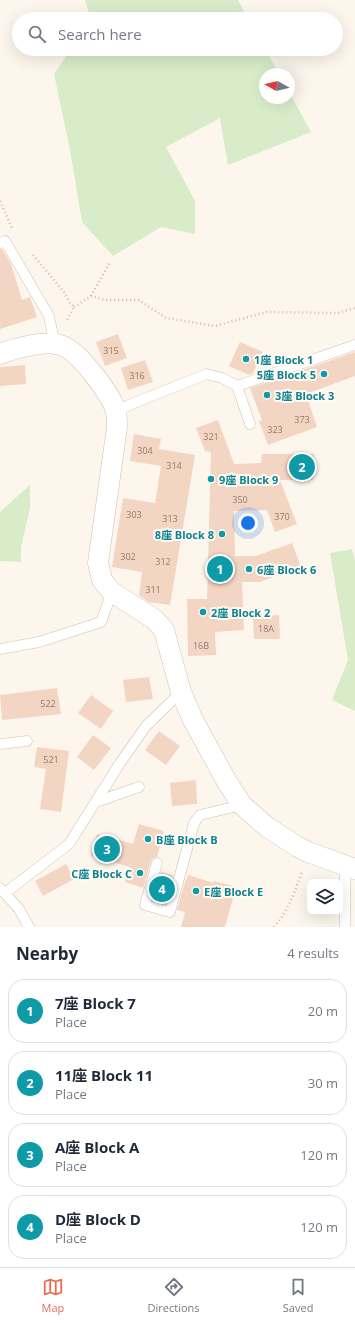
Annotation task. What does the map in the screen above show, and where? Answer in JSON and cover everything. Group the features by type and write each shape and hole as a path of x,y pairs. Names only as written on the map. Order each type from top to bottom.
{"street":[{"path":"0,354 39,343 63,346 82,360 100,382 110,397 116,412 117,427 98,563 102,580 112,592 154,619 164,630 182,692 192,718 227,782 242,805 267,827 308,852 350,867"}],"lane":[{"path":"0,243 5,241 49,316 55,345"},
{"path":"237,386 355,345"},
{"path":"116,412 207,374 222,378 237,386 250,424"},
{"path":"0,649 39,642 101,622 112,592"},
{"path":"29,927 19,909 2,891 55,856 70,844 120,763 146,726 182,692"},
{"path":"0,744 27,741"},
{"path":"96,802 139,787"},
{"path":"157,863 145,905 170,912 194,823 200,815 242,805"},
{"path":"345,927 350,867"}],"path":[{"path":"74,307 91,296 110,262"},
{"path":"91,296 105,300 139,300 166,318 215,326 267,312 338,313 355,308"},
{"path":"274,927 291,901 308,852"}],"green space":[{"path":"85,0 238,0 244,12 89,12"},
{"path":"66,56 269,56 276,68 259,68 259,104 295,103 311,132 228,165 220,118 166,147 195,201 195,234 161,227 113,256 82,222 70,150 54,74"},
{"path":"30,485 30,508 21,547 21,562 0,561 0,512"},
{"path":"352,549 355,560 355,711 332,700 348,660 330,553"}],"building":[{"path":"0,249 2,249 11,264 22,300 30,297 37,317 0,329"},
{"path":"118,334 127,358 105,366 96,342"},
{"name":"1座 Block 1","path":"240,342 263,352 253,373 249,375 229,366"},
{"path":"355,352 355,376 306,394 317,427 268,445 259,421 262,420 250,388"},
{"path":"145,360 153,382 128,390 121,368"},
{"path":"25,365 26,384 0,386 0,367"},
{"path":"218,420 234,464 261,463 262,454 314,454 313,480 280,480 297,524 275,532 267,510 234,511 235,556 256,556 292,543 301,567 260,582 242,582 244,630 215,632 216,655 188,656 187,599 207,599 211,452 205,451 196,428"},
{"path":"134,434 161,439 159,449 195,455 170,605 148,602 139,595 142,572 112,567 123,498 155,503 161,466 130,461"},
{"path":"279,615 280,639 254,639 253,616"},
{"path":"149,677 153,699 126,702 123,680"},
{"path":"57,688 61,714 2,720 0,695"},
{"path":"91,695 113,711 101,729 78,713"},
{"path":"159,731 180,746 166,765 145,750"},
{"path":"93,735 111,748 94,770 77,757"},
{"path":"37,747 69,751 61,812 40,809 46,769 34,767"},
{"path":"196,780 197,804 172,806 170,783"},
{"path":"139,824 164,831 157,857 153,858 151,861 143,888 125,882 130,867 91,856 97,834 133,844"},
{"path":"66,864 74,879 43,896 35,881"},
{"path":"161,872 173,875 165,904 153,900"},
{"path":"188,875 214,883 214,881 236,887 225,927 181,927 185,912 177,910"}],"place":[{"name":"1座 Block 1","path":"246,359"},
{"name":"5座 Block 5","path":"324,374"},
{"name":"3座 Block 3","path":"267,395"},
{"name":"11座 Block 11","path":"302,467"},
{"name":"9座 Block 9","path":"211,479"},
{"name":"8座 Block 8","path":"222,534"},
{"name":"7座 Block 7","path":"220,569"},
{"name":"6座 Block 6","path":"249,569"},
{"name":"2座 Block 2","path":"203,612"},
{"name":"B座 Block B","path":"148,839"},
{"name":"A座 Block A","path":"107,849"},
{"name":"C座 Block C","path":"140,873"},
{"name":"D座 Block D","path":"162,889"},
{"name":"E座 Block E","path":"196,891"}]}
